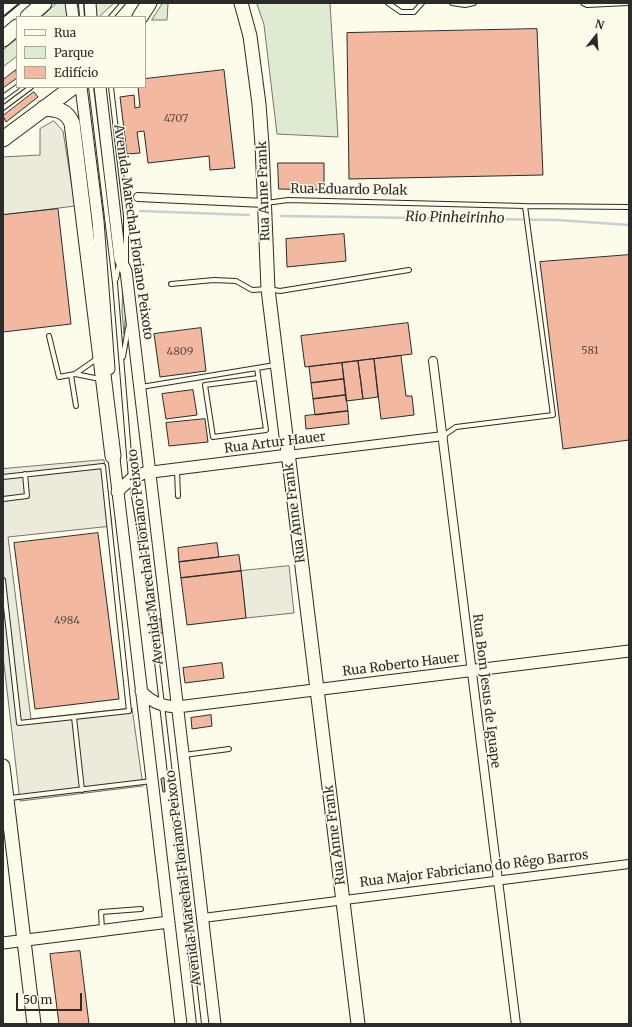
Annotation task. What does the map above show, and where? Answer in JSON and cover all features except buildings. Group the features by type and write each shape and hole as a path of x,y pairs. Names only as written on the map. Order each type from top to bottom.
{"highway":[{"path":"29,16 44,3"},
{"path":"141,16 149,3"},
{"path":"3,38 16,28"},
{"path":"3,139 72,88"},
{"path":"44,108 64,112 72,123 113,456"}],"main road":[{"name":"Rua Anne Frank","path":"241,3 250,36 259,104 268,289 358,1024"},
{"path":"3,766 34,1024"}],"street":[{"path":"71,3 73,16"},
{"path":"90,3 91,16"},
{"name":"Avenida Marechal Floriano Peixoto","path":"82,88 107,219 122,235 120,258 126,271 215,1024"},
{"name":"Avenida Marechal Floriano Peixoto","path":"100,88 107,219 101,250 107,327 113,456 181,1024"},
{"name":"Rua Eduardo Polak","path":"138,197 264,203"},
{"path":"91,278 101,250"},
{"name":"Rua Bom Jesus de Iguape","path":"434,361 516,1024"},
{"name":"Rua Artur Hauer","path":"118,492 137,475 443,436"},
{"name":"Rua Roberto Hauer","path":"162,706 178,707 629,651"},
{"path":"141,690 147,697 162,706"},
{"name":"Rua Major Fabriciano do Rêgo Barros","path":"203,918 629,864"},
{"path":"3,943 169,922"}],"lane":[{"path":"81,3 82,16"},
{"path":"112,16 123,3"},
{"path":"388,3 401,12 414,12 422,3"},
{"path":"452,3 466,5 474,3"},
{"path":"584,3 587,5 628,3"},
{"path":"3,97 16,88"},
{"path":"3,108 30,88"},
{"path":"91,88 115,284 131,479 146,567 199,1024"},
{"path":"111,88 126,216 122,235 126,271"},
{"name":"Rua Eduardo Polak","path":"264,203 288,200 629,207"},
{"path":"443,436 456,427 553,414 525,206"},
{"path":"115,284 120,258"},
{"path":"171,284 214,280 236,281 252,290 268,289 280,291 409,270"},
{"path":"122,363 131,315"},
{"path":"49,336 58,377 73,374 101,356"},
{"path":"140,387 277,365"},
{"path":"257,368 266,430 213,437 205,385 258,378"},
{"path":"73,374 104,380"},
{"path":"73,374 76,406"},
{"path":"3,477 103,466 130,711 18,723 3,580"},
{"path":"177,469 178,496"},
{"path":"3,499 27,496 25,474"},
{"path":"74,717 82,790"},
{"path":"183,755 229,749"},
{"path":"7,798 152,781"},
{"path":"102,930 101,912 141,909"}],"green space":[{"path":"57,3 114,3 100,16 43,16"},
{"path":"163,3 168,3 167,20 152,20"},
{"path":"257,3 330,3 338,137 277,134 264,25"},
{"path":"16,40 16,57 3,67 3,50"},
{"path":"123,287 126,312 124,334 122,311"}],"shaded area":[{"path":"54,121 63,131 75,206 3,215 3,157 40,155 40,129"},
{"path":"104,460 112,526 8,537 31,719 132,708 143,786 20,801 3,656 3,469"},
{"path":"289,566 294,613 246,618 241,571"}],"waterway":[{"name":"Rio Pinheirinho","path":"140,211 249,215"},
{"name":"Rio Pinheirinho","path":"281,216 557,220 629,225"}],"wall":[{"path":"3,17 20,3"}]}
